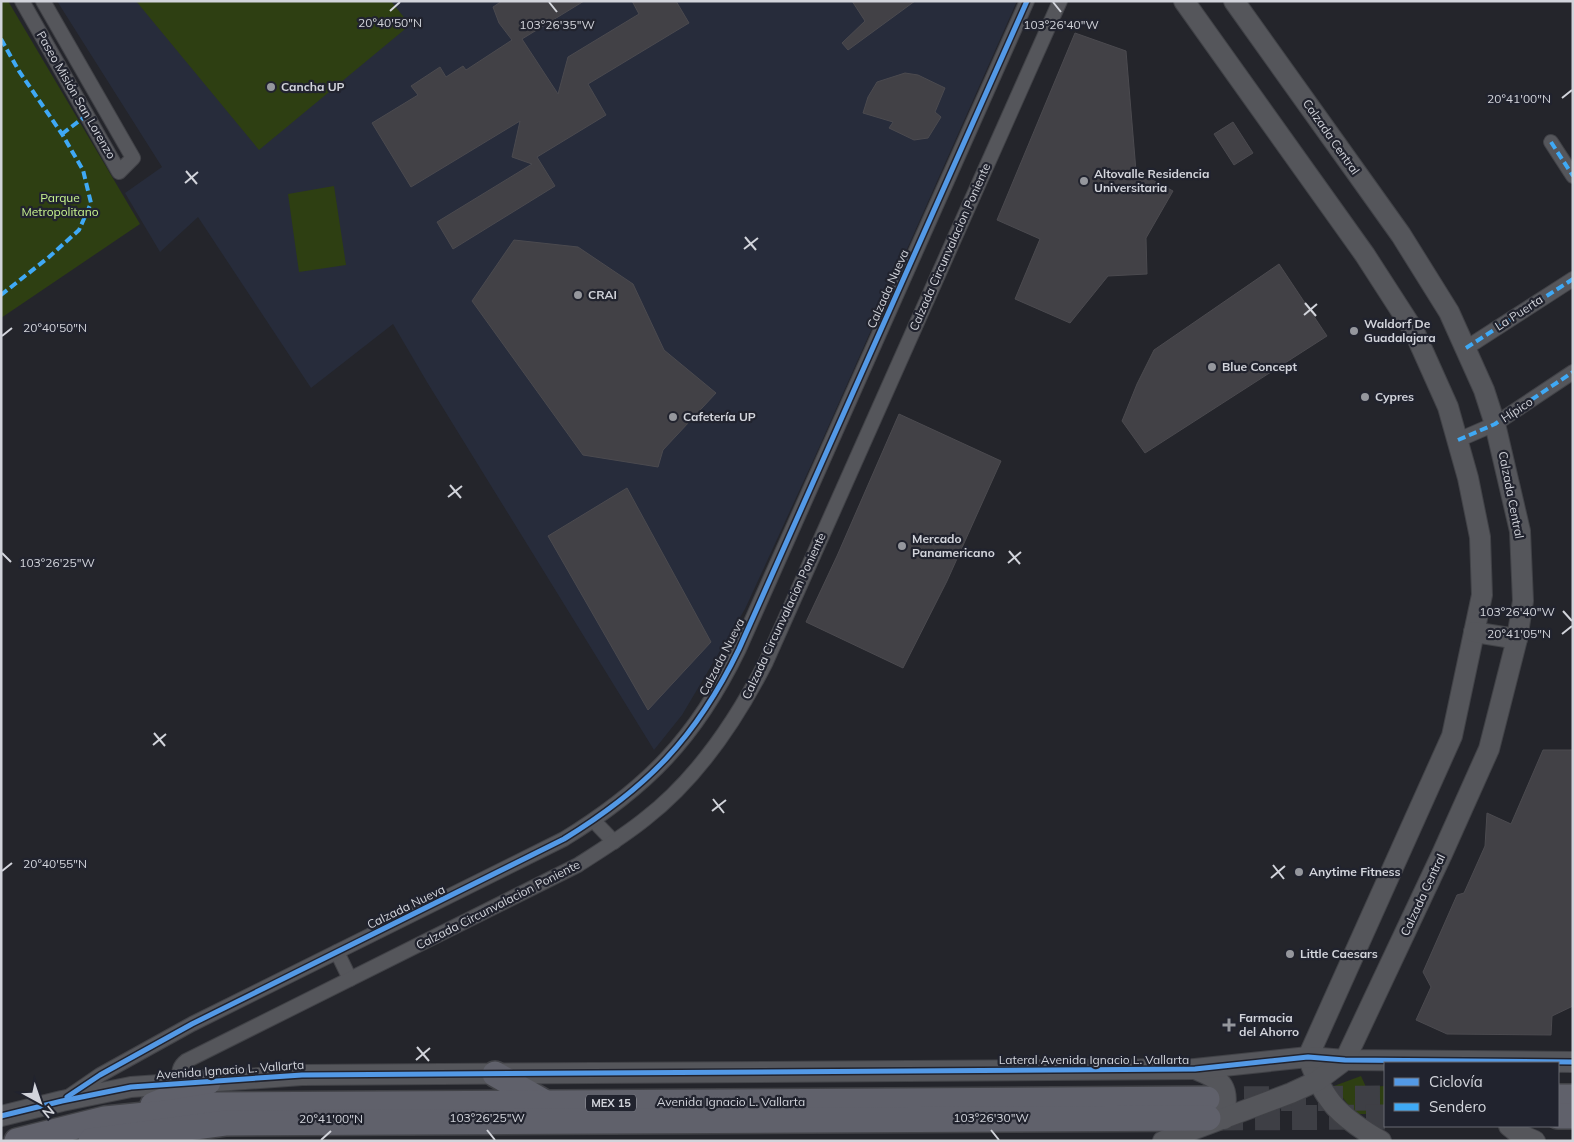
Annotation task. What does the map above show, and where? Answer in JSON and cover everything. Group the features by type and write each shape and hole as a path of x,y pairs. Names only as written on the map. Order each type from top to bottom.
{"highway":[{"path":"495,1074 549,1112 522,1141"},
{"path":"127,1117 208,1082"},
{"path":"1559,1097 1573,1097"},
{"name":"Avenida Ignacio L. Vallarta","path":"17,1141 105,1119 166,1113 214,1105 549,1112 1213,1112"},
{"name":"Avenida Ignacio L. Vallarta","path":"91,1141 225,1123 549,1112"},
{"path":"1559,1116 1573,1116"}],"street":[{"name":"Paseo Misión San Lorenzo","path":"22,1 119,172 133,158 43,1"},
{"name":"Calzada Nueva","path":"62,1101 100,1075 192,1024 564,839 594,821 628,795 656,770 684,738 722,683 757,609 1027,1"},
{"name":"Calzada Circunvalacion Poniente","path":"179,1083 180,1065 186,1061 578,865 647,818 677,791 707,757 728,729 748,697 774,644 1060,1"},
{"path":"1184,1 1366,255 1414,331 1448,407 1468,478 1480,537 1482,595 1452,736 1308,1057 1317,1081 1334,1106 1345,1118 1380,1141"},
{"name":"Calzada Central","path":"1234,1 1401,235 1449,312 1484,390 1495,424 1520,532 1522,601 1517,639 1489,749 1345,1060"},
{"path":"1551,142 1573,176"},
{"name":"La Puerta","path":"1466,348 1573,279"},
{"name":"Hípico","path":"1458,440 1495,424 1573,372"},
{"path":"1474,632 1517,639"},
{"path":"594,821 614,842"},
{"path":"337,952 350,978"},
{"name":"Lateral Avenida Ignacio L. Vallarta","path":"614,1073 1195,1069 1308,1057 1345,1060 1573,1062"},
{"path":"1163,1141 1213,1112 1291,1093 1317,1081 1345,1060"},
{"path":"1195,1069 1221,1082 1225,1091 1226,1098 1213,1112"},
{"name":"Avenida Ignacio L. Vallarta","path":"1,1116 131,1087 179,1083 302,1075 614,1073"},
{"path":"1511,1127 1519,1134 1535,1141"}],"shaded area":[{"path":"57,1 1017,1 817,452 745,609 682,715 654,750 393,324 311,388 198,217 160,252 125,193 162,167"}],"green space":[{"name":"Parque Metropolitano","path":"1,1 8,1 140,224 1,318"},
{"name":"Cancha UP","path":"136,1 391,1 410,25 259,150"},
{"path":"334,186 346,265 299,272 288,194"},
{"path":"1361,1076 1366,1087 1384,1086 1384,1109 1380,1110 1381,1114 1355,1114 1334,1086"}],"building":[{"path":"502,1 584,1 522,39 558,94 568,57 639,14 632,1 676,1 689,23 588,84 606,115 537,157 555,186 453,249 437,222 532,164 512,157 520,121 411,187 372,123 418,95 411,86 440,67 446,77 463,66 466,70 512,40 499,23 493,7"},
{"path":"852,1 915,1 848,50 842,43 865,21"},
{"name":"Altovalle Residencia Universitaria","path":"1075,33 1126,51 1136,171 1173,191 1146,238 1147,274 1108,276 1070,323 1015,299 1040,239 997,220"},
{"path":"905,73 918,75 945,88 935,112 941,117 928,138 914,140 889,128 893,122 863,113 868,97 877,82"},
{"path":"1233,122 1253,153 1234,165 1214,134"},
{"path":"514,240 578,247 633,284 664,350 716,393 663,450 658,467 583,455 472,301"},
{"name":"Blue Concept","path":"1279,264 1327,336 1145,453 1122,421 1137,384 1154,350"},
{"name":"Mercado Panamericano","path":"899,414 1001,461 947,581 903,668 806,622"},
{"path":"627,488 711,642 648,710 548,536"},
{"path":"1543,750 1573,750 1573,1006 1552,1016 1551,1035 1447,1034 1416,1020 1431,987 1423,972 1457,895 1464,893 1485,846 1487,813 1511,824"}],"tunnel":[{"path":"1207,1099 1384,1098"},
{"path":"1218,1118 1384,1117"}],"marked path":[{"path":"1,39 19,71 62,134 83,170 91,203 79,230 49,257 1,295"},
{"path":"62,134 87,115"},
{"path":"1551,142 1573,176"},
{"path":"1466,348 1573,279"},
{"path":"1458,440 1495,424 1573,372"}],"cycle path":[{"path":"67,1097 100,1075 192,1024 564,839 594,820 645,780 687,735 723,681 739,649 1027,1"},
{"path":"1,1116 131,1087 302,1075 1195,1069 1308,1057 1345,1060 1573,1062"}],"place":[{"name":"Cancha UP","path":"271,87"},
{"name":"Altovalle Residencia Universitaria","path":"1084,181"},
{"name":"CRAI","path":"578,295"},
{"name":"Waldorf De Guadalajara","path":"1354,331"},
{"name":"Blue Concept","path":"1212,367"},
{"name":"Cypres","path":"1365,397"},
{"name":"Cafetería UP","path":"673,417"},
{"name":"Mercado Panamericano","path":"902,546"},
{"name":"Anytime Fitness","path":"1299,872"},
{"name":"Little Caesars","path":"1290,954"},
{"name":"Farmacia del Ahorro","path":"1229,1025"}]}
